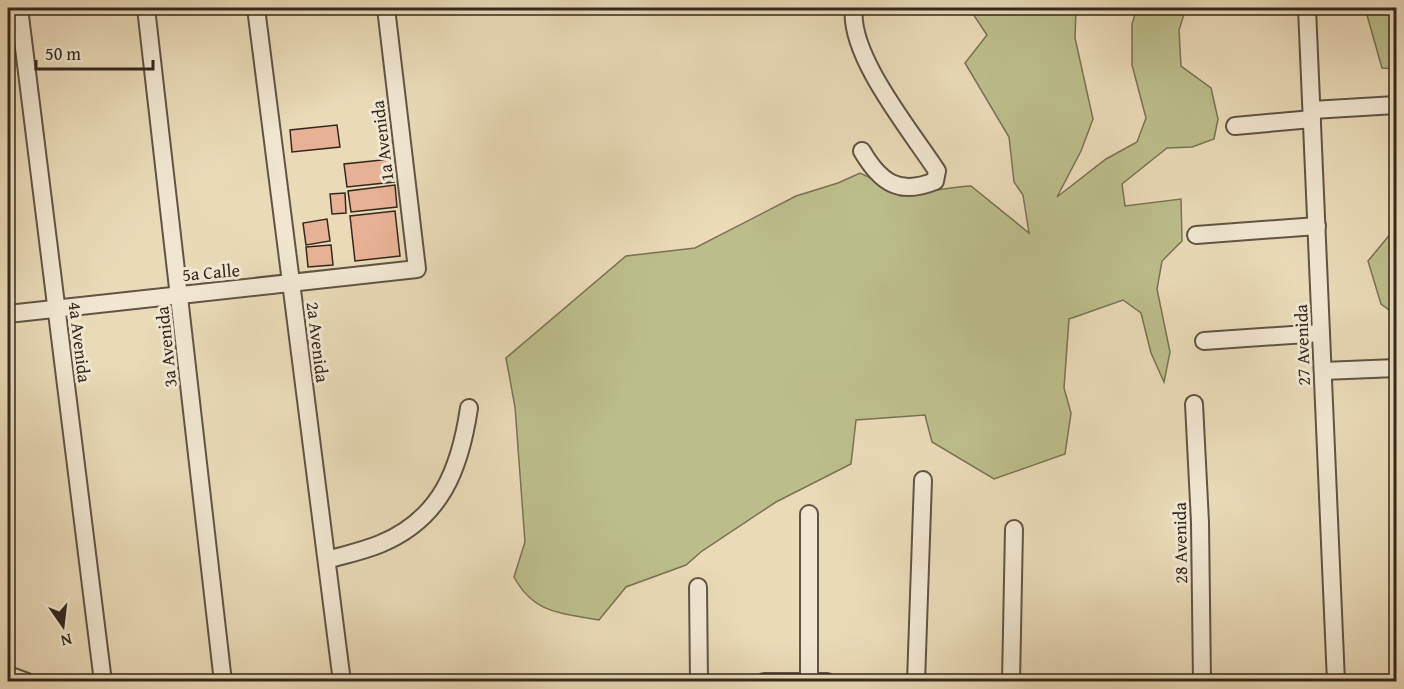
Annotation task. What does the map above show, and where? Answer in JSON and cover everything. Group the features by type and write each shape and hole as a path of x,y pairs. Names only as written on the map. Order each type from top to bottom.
{"street":[{"name":"4a Avenida","path":"19,8 103,681"},
{"name":"3a Avenida","path":"146,8 223,681"},
{"name":"2a Avenida","path":"256,8 342,681"},
{"name":"1a Avenida","path":"386,8 417,269"},
{"path":"854,8 852,23 865,60 937,171 935,181 923,186 903,188 875,174 862,152"},
{"name":"27 Avenida","path":"1307,8 1336,681"},
{"path":"1234,126 1312,114 1396,105"},
{"path":"1196,234 1317,226"},
{"name":"5a Calle","path":"8,314 179,294 291,285 417,269"},
{"path":"1204,341 1321,333"},
{"path":"1323,371 1396,368"},
{"name":"28 Avenida","path":"1194,404 1200,522 1202,681"},
{"path":"327,560 379,544 407,531 429,511 449,483 459,460 469,408"},
{"path":"916,681 923,480"},
{"path":"809,514 809,680"},
{"path":"1011,681 1014,529"},
{"path":"698,587 699,681"},
{"path":"764,681 827,681"}],"green space":[{"path":"969,8 1076,8 1075,38 1093,119 1081,151 1057,197 1106,159 1137,142 1146,118 1132,65 1132,24 1137,8 1186,8 1179,30 1181,66 1211,88 1218,119 1214,139 1192,147 1167,148 1122,184 1125,206 1181,199 1182,241 1162,261 1157,289 1170,352 1164,382 1151,353 1141,313 1123,300 1069,319 1064,388 1071,413 1065,454 994,479 932,442 925,415 856,420 851,464 776,502 702,551 686,565 626,587 599,620 550,610 530,598 514,577 525,542 515,407 506,358 626,256 695,248 796,196 838,183 860,173 884,184 900,196 971,186 1029,233 1023,195 1014,182 1009,137 965,63 987,35"},
{"path":"1365,8 1396,8 1396,69 1382,68"},
{"path":"1396,227 1396,315 1381,304 1368,261"}],"building":[{"path":"337,125 340,147 292,152 290,130"},
{"path":"391,159 394,182 347,187 344,164"},
{"path":"395,185 397,207 351,212 348,191"},
{"path":"345,193 346,213 332,214 330,194"},
{"path":"395,211 400,256 355,261 350,216"},
{"path":"327,219 330,241 306,245 303,223"},
{"path":"331,245 333,265 308,267 306,247"}]}
